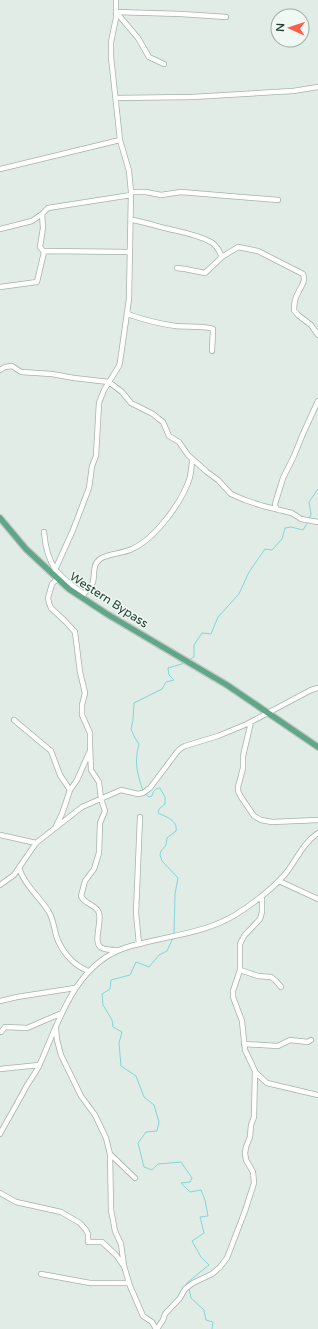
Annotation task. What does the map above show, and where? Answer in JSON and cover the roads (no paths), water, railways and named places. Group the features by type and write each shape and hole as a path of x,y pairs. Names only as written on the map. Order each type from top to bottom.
{"main road":[{"name":"Western Bypass","path":"0,518 26,549 69,589 107,614 269,713"},
{"path":"269,713 318,747"}],"street":[{"path":"55,570 73,530 89,488 92,466 96,456 99,403 104,390 120,362 129,299 132,193 129,171 120,140 111,57 111,42 116,18 116,0"},
{"path":"116,12 226,17"},
{"path":"116,12 138,38 149,57 164,64"},
{"path":"116,98 192,97 293,91 318,87"},
{"path":"0,170 120,140"},
{"path":"0,230 32,221 48,208 132,193 146,192 161,195 181,192 278,200"},
{"path":"0,287 37,282 44,252 40,246 43,228 42,214"},
{"path":"132,220 150,223 194,235 211,242 218,249 222,257"},
{"path":"177,268 185,268 205,273 222,257 238,248 258,251 303,274 303,285 297,294 294,310 311,325 318,335"},
{"path":"44,252 130,252"},
{"path":"127,312 130,315 157,323 191,328 213,329 212,351"},
{"path":"0,370 5,367 12,366 21,372 52,374 109,382 122,392 131,403 153,414 159,419 162,422 168,436 179,442 192,459 218,480 231,494 245,500 292,513 301,519 318,522"},
{"path":"278,510 275,504 283,478 318,401"},
{"path":"44,532 50,563 55,570 72,586 84,594 93,583 95,565 100,560 126,552 138,546 169,516 185,491 190,475 192,459"},
{"path":"57,579 52,584 48,598 50,608 75,632 84,693 82,715 90,733 91,770 99,782 101,799 105,811 101,819 99,850 94,868 85,880 82,896 85,902 95,908 99,914 99,929 96,941 98,945 101,948 118,950"},
{"path":"0,885 14,876 36,843 55,827 82,808 121,790 138,794 143,793 150,788 181,748 218,736 251,722 318,688"},
{"path":"14,720 51,751 60,775 70,790"},
{"path":"251,722 238,787 241,797 254,816 261,820 272,822 318,820"},
{"path":"55,827 62,814 70,790 77,780 90,751"},
{"path":"139,944 136,913 140,817"},
{"path":"0,1134 39,1066 62,1013 76,988 88,971 118,950 204,930 234,915 262,896 279,881 288,870 303,846 318,833"},
{"path":"0,835 36,843"},
{"path":"19,868 32,892 48,911 53,921 59,944 63,950 76,965 88,971"},
{"path":"279,881 318,899"},
{"path":"262,896 262,912 260,919 244,936 240,944 240,970 232,994 242,1021 244,1044 247,1056 257,1075 267,1083 318,1095"},
{"path":"240,970 258,976 271,977 281,987"},
{"path":"0,1001 76,988"},
{"path":"1,1032 5,1027 27,1028 62,1013"},
{"path":"56,1028 56,1040 61,1055 81,1096 94,1112 101,1127 110,1154 111,1210 115,1231 121,1244 124,1266 129,1283 144,1316 152,1322 156,1329 163,1320 165,1314 180,1298 185,1289 193,1283 212,1274 220,1267 227,1258 234,1241 254,1186 253,1172 246,1160 245,1153 254,1117 255,1071"},
{"path":"244,1044 278,1046 290,1040 308,1042 311,1040"},
{"path":"0,1069 39,1066"},
{"path":"110,1154 135,1178"},
{"path":"0,1192 16,1202 61,1212 80,1223 88,1234 88,1242 102,1242 116,1255 124,1266"},
{"path":"116,1255 119,1255 122,1251"},
{"path":"41,1274 90,1282 129,1283"}],"waterway":[{"path":"309,519 311,514 309,502 318,489"},
{"path":"189,660 194,657 194,645 202,633 211,634 218,617 239,594 249,572 265,549 272,550 282,539 285,528 291,527 303,530 308,522"},
{"path":"143,791 137,768 139,744 131,729 134,703 162,689 166,682 174,680 169,675 168,668 185,663"},
{"path":"144,793 149,797 160,788 165,797 165,804 159,809 158,813 171,819 176,827 176,831 167,838 166,845 161,851 160,855 162,861 178,878 175,894 174,935"},
{"path":"173,938 167,951 159,955 149,967 136,962 130,975 111,980 110,989 102,994 103,1005 112,1020 113,1027 122,1032 119,1043 121,1066 136,1076 144,1097 154,1105 159,1122 157,1131 146,1132 138,1143 144,1167 152,1170 158,1164 181,1162 192,1178 190,1182 181,1183 190,1192 201,1190 205,1200 208,1216 200,1217 204,1233 192,1241 201,1257 209,1265 186,1284 187,1285"},
{"path":"189,1288 191,1298 204,1310 206,1320 213,1322 212,1329"}]}
